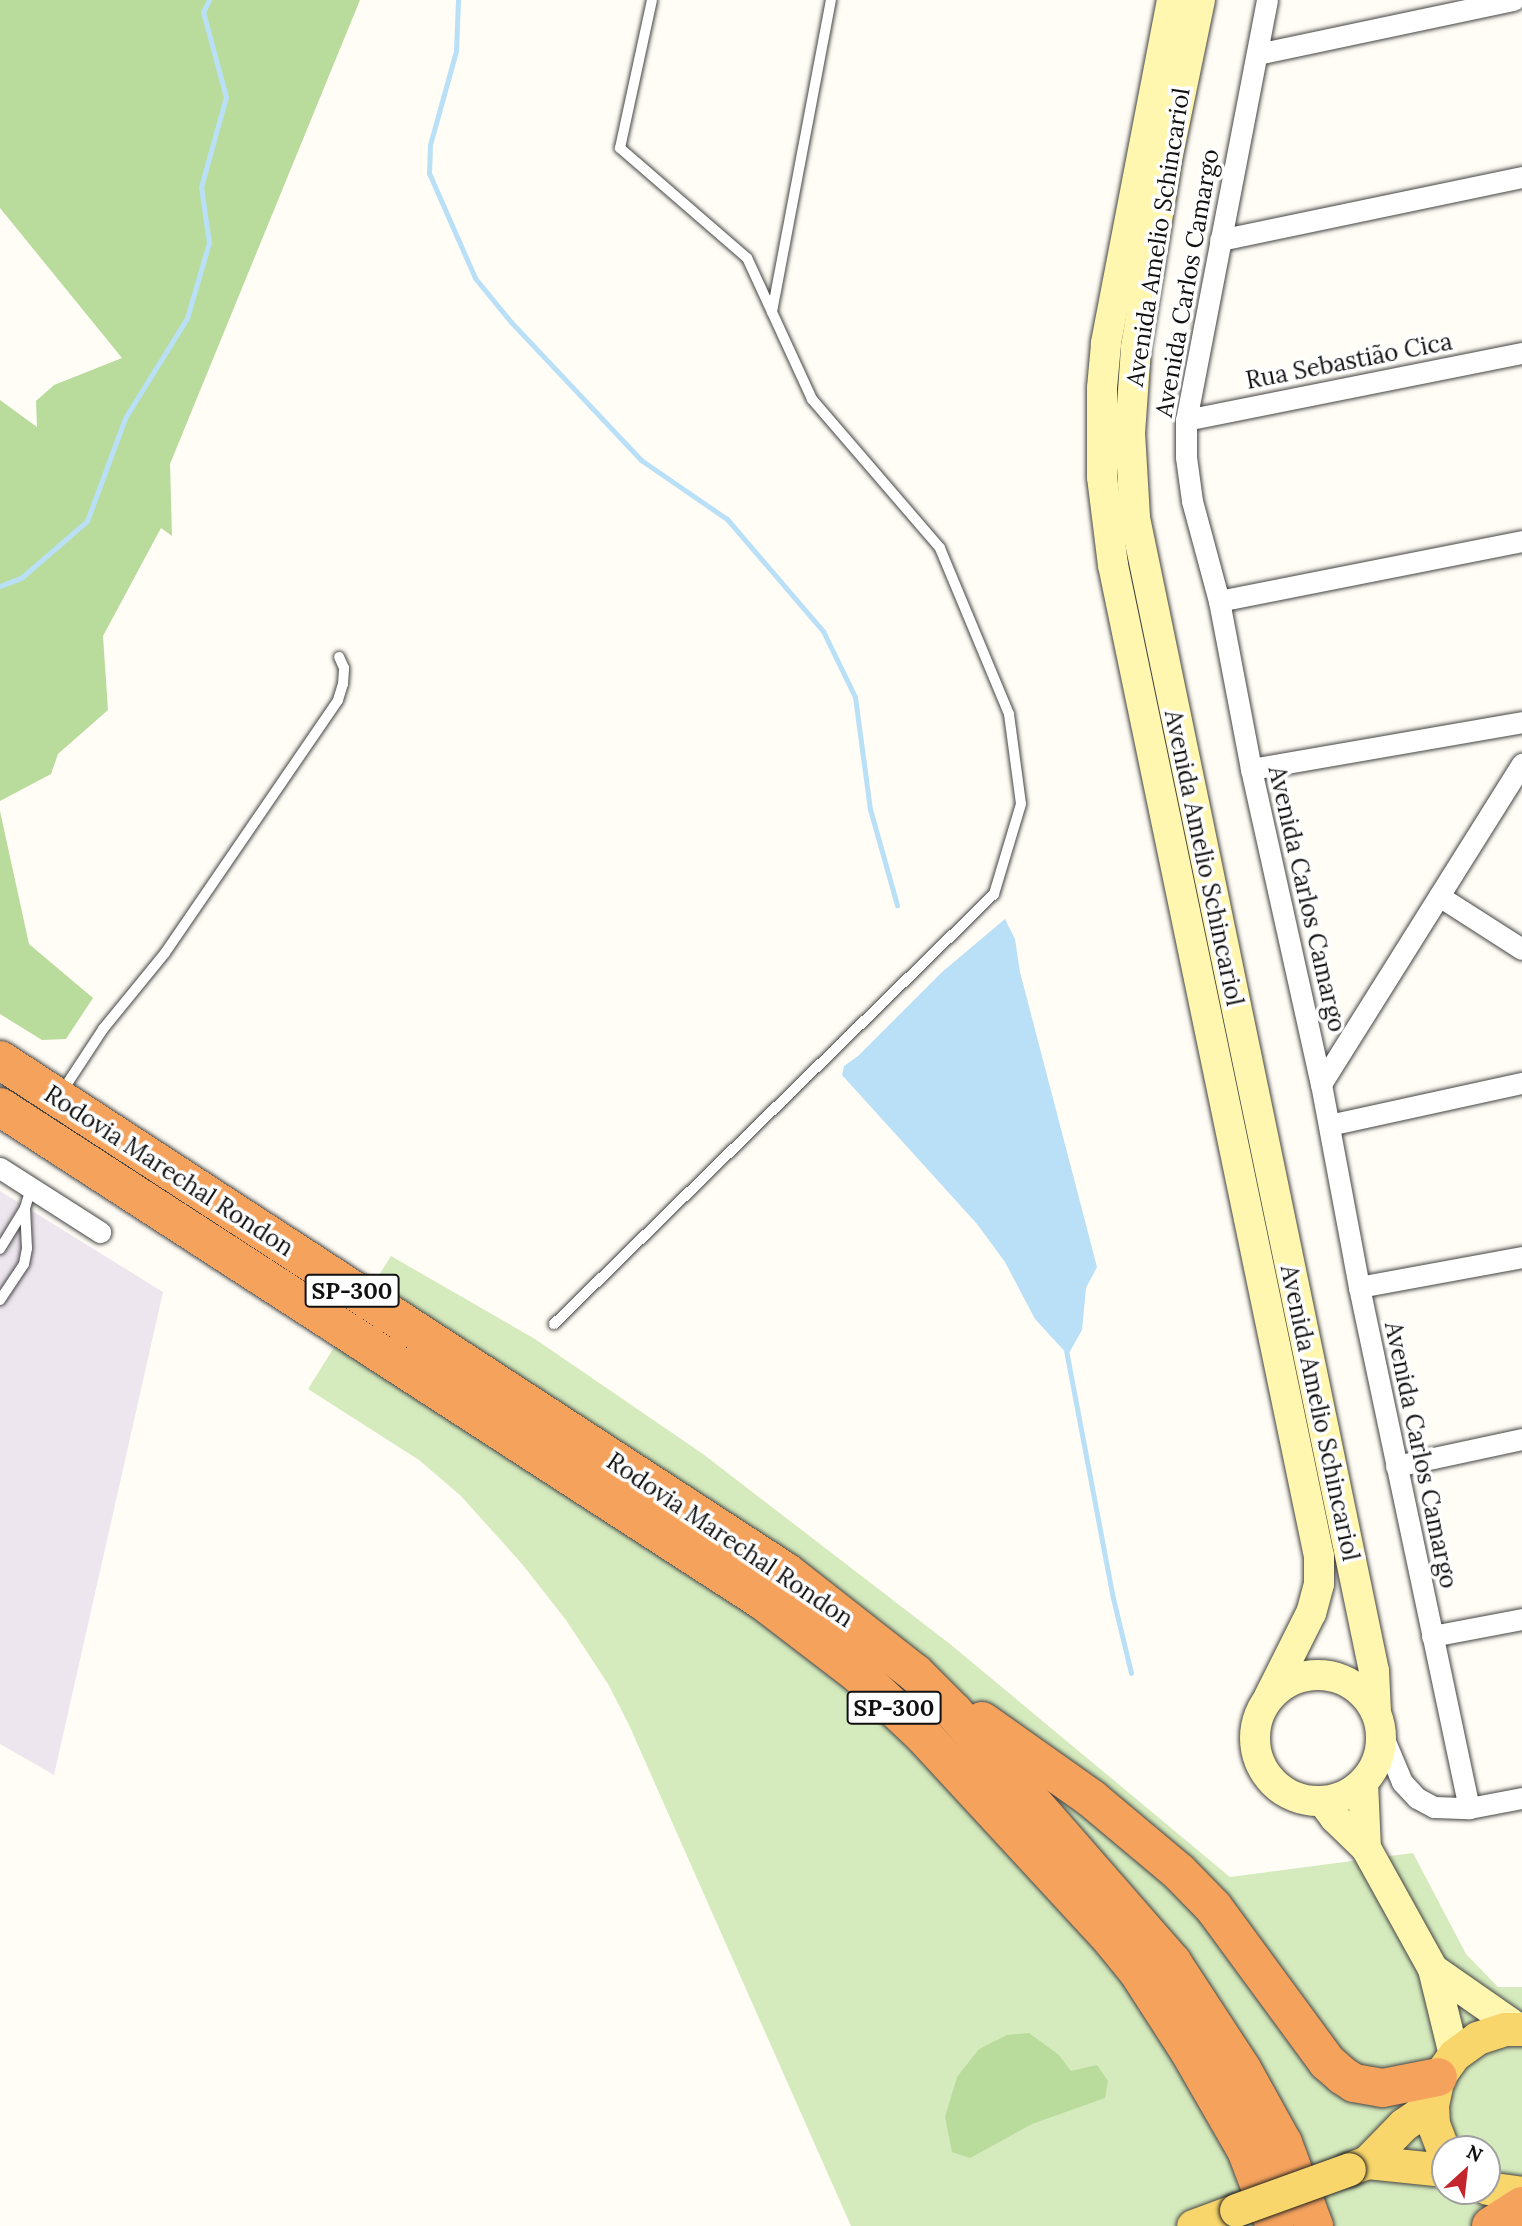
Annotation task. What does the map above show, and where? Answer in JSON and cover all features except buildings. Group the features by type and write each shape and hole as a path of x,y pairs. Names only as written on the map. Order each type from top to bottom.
{"highway":[{"name":"Rodovia Marechal Rondon","path":"0,1060 755,1552 854,1623 915,1673 954,1712 1172,1962 1242,2069 1283,2143 1314,2226"},
{"name":"Rodovia Marechal Rondon","path":"0,1107 762,1601 856,1672 924,1736 1112,1940 1138,1972 1189,2051 1246,2150 1275,2226"},
{"path":"915,1673 1092,1799 1179,1872 1214,1909 1327,2062 1343,2076 1354,2083 1383,2088 1441,2079"},
{"path":"1491,2226 1522,2206"}],"main road":[{"name":"Avenida Amelio Schincariol","path":"1172,0 1106,344 1101,410 1102,477 1113,565 1319,1556 1319,1584 1311,1613 1269,1697"},
{"name":"Avenida Amelio Schincariol","path":"1200,0 1167,160 1136,348 1130,433 1135,518 1374,1671 1379,1722"},
{"path":"1317,1674 1335,1676 1352,1684 1366,1696 1379,1722 1381,1751 1374,1768 1363,1783 1338,1799 1304,1800 1287,1793 1272,1782 1261,1767 1255,1749 1254,1731 1259,1713 1269,1697 1282,1685 1299,1677 1317,1674"},
{"path":"1363,1783 1366,1847"},
{"path":"1323,1801 1335,1818 1366,1847 1433,1969 1441,2079 1433,2124 1437,2135"},
{"path":"1433,1969 1521,2029"},
{"path":"1193,2226 1358,2165 1403,2125 1441,2079 1484,2035 1521,2029"},
{"path":"1358,2165 1431,2169"},
{"path":"1501,2190 1522,2193"}],"street":[{"name":"Avenida Carlos Camargo","path":"1267,0 1186,420 1186,457 1192,501 1219,601 1251,769 1321,1084 1359,1287 1469,1808"},
{"path":"1257,54 1513,0"},
{"path":"1220,240 1522,177"},
{"name":"Rua Sebastião Cica","path":"1186,420 1522,353"},
{"path":"1219,601 1522,541"},
{"path":"1251,769 1522,722"},
{"path":"1321,1084 1522,764"},
{"path":"1438,896 1522,949"},
{"path":"1329,1125 1522,1083"},
{"path":"0,1168 28,1198 100,1232"},
{"path":"1359,1287 1522,1257"},
{"path":"1396,1466 1522,1439"},
{"path":"1432,1636 1522,1619"},
{"path":"1379,1722 1402,1782 1417,1798 1434,1807 1469,1808 1522,1798"}],"lane":[{"path":"554,1324 994,894 1021,804 1009,714 940,548 812,399 747,258 620,148 652,0"},
{"path":"772,312 831,0"},
{"path":"57,1098 103,1029 165,953 338,700 344,668 339,657"},
{"path":"0,1249 28,1198"},
{"path":"0,1300 24,1264 28,1198"}],"shaded area":[{"path":"0,1191 163,1292 54,1775 0,1744"}],"green space":[{"path":"0,0 360,0 170,464 172,536 161,528 103,636 108,710 58,754 51,774 0,801 0,400 37,427 36,401 54,385 122,358 0,208"},
{"path":"0,811 29,944 93,998 66,1039 42,1040 0,1014"},
{"path":"391,1256 535,1339 703,1454 950,1644 1230,1877 1413,1853 1466,1954 1498,1987 1522,1987 1522,2226 851,2226 629,1725 608,1684 566,1620 522,1564 461,1496 419,1460 308,1389"},
{"path":"1029,2033 1059,2055 1071,2071 1097,2065 1108,2081 1105,2098 1032,2124 970,2158 952,2152 945,2117 957,2077 979,2049 1007,2035"}],"water":[{"path":"1005,919 1015,939 1020,972 1097,1267 1086,1288 1082,1330 1068,1355 1035,1319 1005,1262 977,1224 842,1075 844,1066 858,1056 942,972"}],"waterway":[{"path":"0,586 21,578 87,521 125,418 187,318 209,243 201,187 226,97 203,12 209,0"},
{"path":"458,0 456,51 430,145 429,173 475,278 511,322 641,460 727,519 823,631 855,697 870,809 897,905"},
{"path":"1066,1350 1113,1598 1131,1673"}]}
